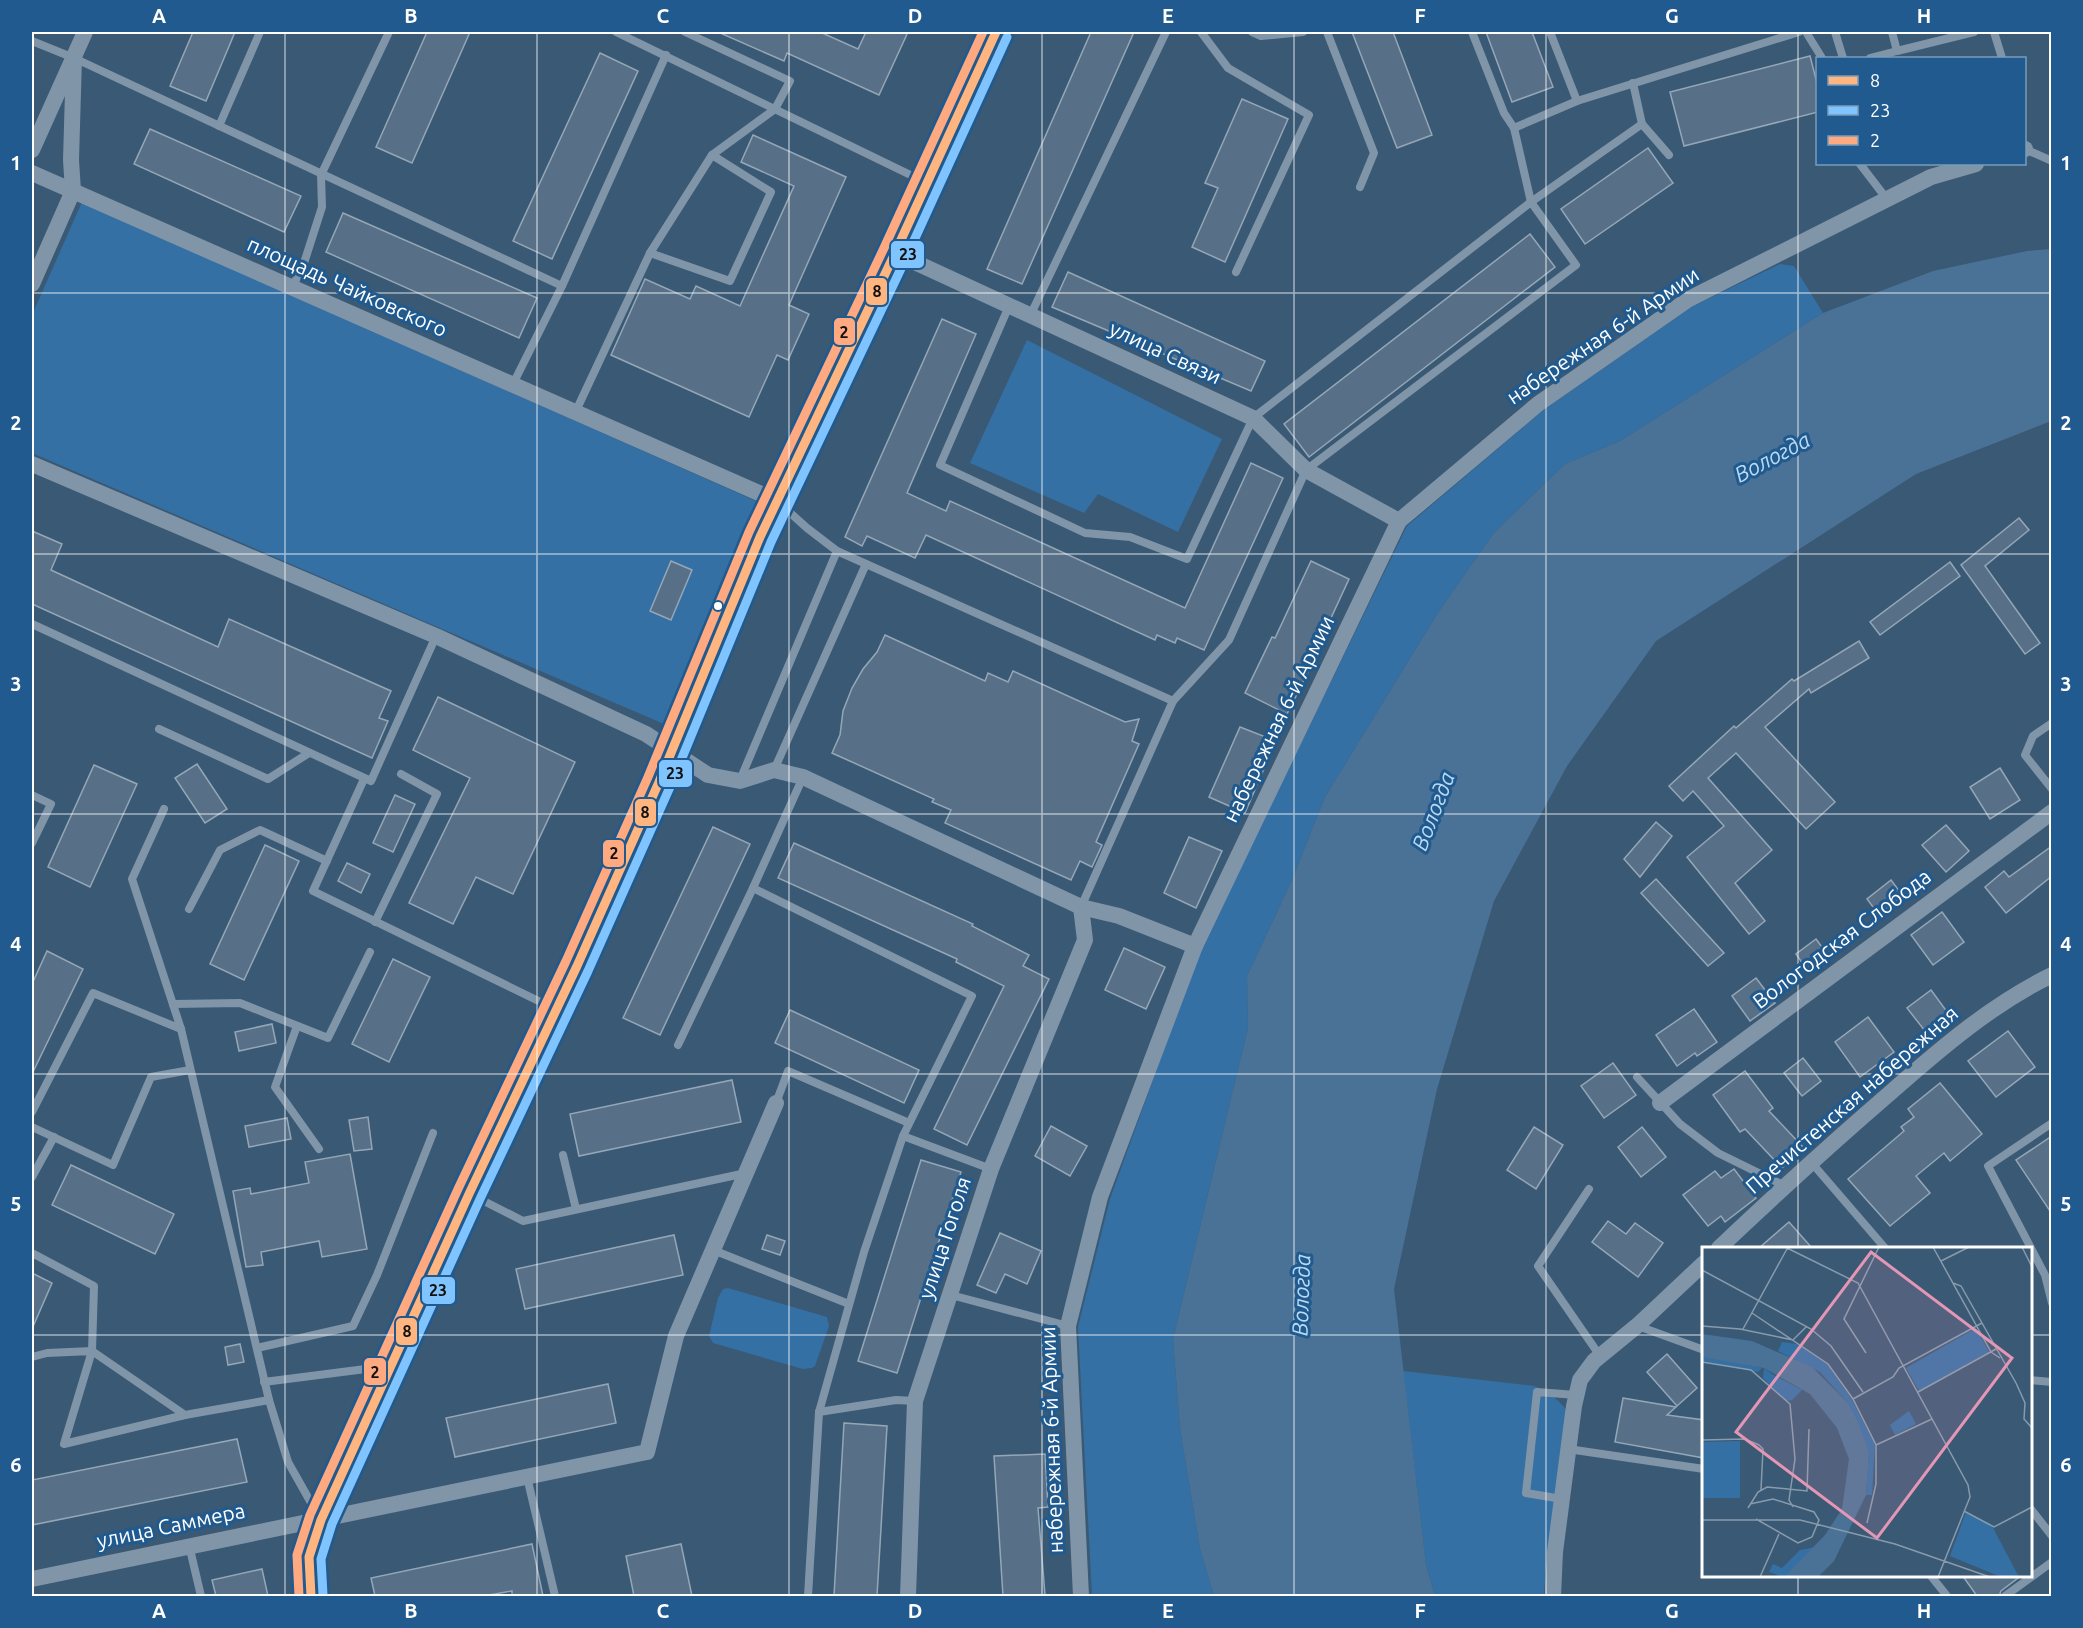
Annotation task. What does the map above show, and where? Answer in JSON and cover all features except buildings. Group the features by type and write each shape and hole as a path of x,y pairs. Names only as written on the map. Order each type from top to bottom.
{"street":[{"path":"32,150 85,32"},
{"path":"310,1596 309,1557 321,1520 469,1194 577,966 777,501 895,253 996,32"},
{"path":"32,284 73,191 71,160 74,58"},
{"name":"набережная 6-й Армии","path":"1081,1596 1068,1326 1100,1197 1195,946 1399,521 1538,404 1689,299 1886,198 1931,177 1973,165"},
{"name":"площадь Чайковского","path":"32,173 777,501"},
{"name":"улица Связи","path":"895,253 1253,418 1306,470 1399,521"},
{"path":"32,464 436,636 646,734 708,775 740,781 774,770 803,777 1081,907 1119,916 1195,946"},
{"name":"Вологодская Слобода","path":"1660,1103 2052,812"},
{"name":"улица Гоголя","path":"908,1596 915,1401 991,1169 1085,940 1081,907"},
{"name":"Пречистенская набережная","path":"1720,1247 1811,1161 1952,1040 2032,984 2052,975"},
{"path":"713,1250 776,1102"},
{"name":"улица Саммера","path":"32,1579 647,1452 676,1336 713,1250"},
{"path":"1553,1596 1555,1552 1568,1449 1580,1380 1600,1356 1638,1325 1702,1265"}],"lane":[{"path":"219,126 260,32"},
{"path":"292,288 304,263 322,207 321,174 389,32"},
{"path":"616,32 927,183"},
{"path":"574,413 650,253 712,155 775,109 790,81 685,32"},
{"path":"1030,316 1166,32"},
{"path":"1202,32 1228,68 1309,115 1236,272"},
{"path":"1252,32 1261,36 1304,32"},
{"path":"1327,32 1374,153 1360,187"},
{"path":"1081,907 1173,701 1229,640 1306,470 1576,265 1531,202 1514,128 1504,112 1472,32"},
{"path":"1550,32 1577,100"},
{"path":"1514,128 1577,100 1799,32"},
{"path":"1806,32 1821,57"},
{"path":"1834,32 1843,57"},
{"path":"1892,32 1897,51"},
{"path":"1874,57 1974,32"},
{"path":"1994,32 2002,57"},
{"path":"32,41 74,58 562,286"},
{"path":"513,384 562,286 666,55"},
{"path":"1633,83 1642,124 1669,155"},
{"path":"1009,306 940,465 1085,533 1130,537 1187,559 1253,418 1531,202 1642,124"},
{"path":"2026,148 2052,161"},
{"path":"650,253 729,281 771,192 712,155"},
{"path":"1861,165 1886,198"},
{"path":"777,501 837,551 1173,701"},
{"path":"740,781 837,551"},
{"path":"774,770 866,564"},
{"path":"32,624 371,782 436,636"},
{"path":"2052,723 2033,736 2025,755 2052,789"},
{"path":"159,729 268,779 309,753"},
{"path":"375,921 437,794 401,774"},
{"path":"678,1045 803,777"},
{"path":"364,779 313,891 556,1010"},
{"path":"32,795 51,804 32,843"},
{"path":"164,809 132,879 181,1029 268,1400 288,1462 321,1520"},
{"path":"189,909 220,850 260,830 327,861"},
{"path":"753,888 972,996 903,1136 864,1252 819,1412 808,1596"},
{"path":"173,1004 240,1003 328,1038 370,952"},
{"path":"32,1112 93,993 181,1029"},
{"path":"297,1026 275,1087 319,1149"},
{"path":"32,1126 113,1165 151,1077 190,1070"},
{"path":"776,1102 788,1071 909,1123"},
{"path":"1637,1077 1680,1124 1718,1153 1785,1186"},
{"path":"2030,1247 1988,1166 2052,1123"},
{"path":"257,1348 353,1326 377,1275 433,1133"},
{"path":"903,1136 991,1169"},
{"path":"32,1177 54,1137"},
{"path":"563,1155 576,1209"},
{"path":"1811,1161 1882,1247"},
{"path":"469,1194 523,1221 746,1173"},
{"path":"1589,1189 1538,1266 1600,1356"},
{"path":"713,1250 849,1304"},
{"path":"2032,1250 2045,1275 2052,1303"},
{"path":"32,1253 94,1286 92,1351 64,1444 185,1415 268,1400"},
{"path":"951,1295 1068,1326"},
{"path":"1638,1325 1702,1349"},
{"path":"32,1357 47,1353 92,1351 185,1415"},
{"path":"264,1382 392,1365"},
{"path":"2032,1380 2052,1382"},
{"path":"1562,1499 1526,1493 1537,1392 1576,1395"},
{"path":"819,1412 896,1400 915,1401"},
{"path":"1568,1449 1702,1469"},
{"path":"527,1477 555,1596"},
{"path":"2032,1509 2052,1536"},
{"path":"189,1545 201,1596"},
{"path":"2032,1576 2052,1562"},
{"path":"1933,1577 1947,1596"},
{"path":"2005,1596 2031,1577"}],"shaded area":[{"path":"82,202 758,502 664,724 32,453 32,315"},
{"path":"1780,264 1794,266 1823,313 1620,441 1565,464 1494,533 1439,611 1325,797 1292,880 1247,976 1248,1028 1173,1339 1180,1429 1200,1549 1214,1596 1092,1596 1078,1327 1110,1199 1200,949 1407,526 1542,411 1693,306"},
{"path":"1027,340 1222,439 1178,532 1098,494 1084,513 970,463"},
{"path":"728,1288 827,1317 829,1326 815,1366 803,1369 713,1343 709,1336 718,1298 723,1289"},
{"path":"1403,1371 1535,1386 1555,1398 1570,1415 1547,1552 1544,1596 1435,1596 1426,1565"}],"water":[{"name":"Вологда","path":"2051,249 2051,421 1916,474 1656,641 1567,766 1494,901 1437,1089 1394,1289 1426,1565 1435,1596 1214,1596 1200,1549 1180,1429 1173,1339 1248,1028 1247,976 1292,880 1325,797 1439,611 1494,533 1565,464 1620,441 1823,313 1933,271 2027,251"}],"transit line":[{"name":"2","path":"299,1596 297,1555 310,1515 458,1189 566,961 648,777 749,532 884,248 983,32"},
{"name":"8","path":"311,1596 309,1557 321,1520 469,1194 577,966 659,782 760,537 895,253 996,32"},
{"name":"23","path":"323,1595 321,1559 332,1524 480,1199 588,971 670,787 771,542 906,258 1007,37"}]}
